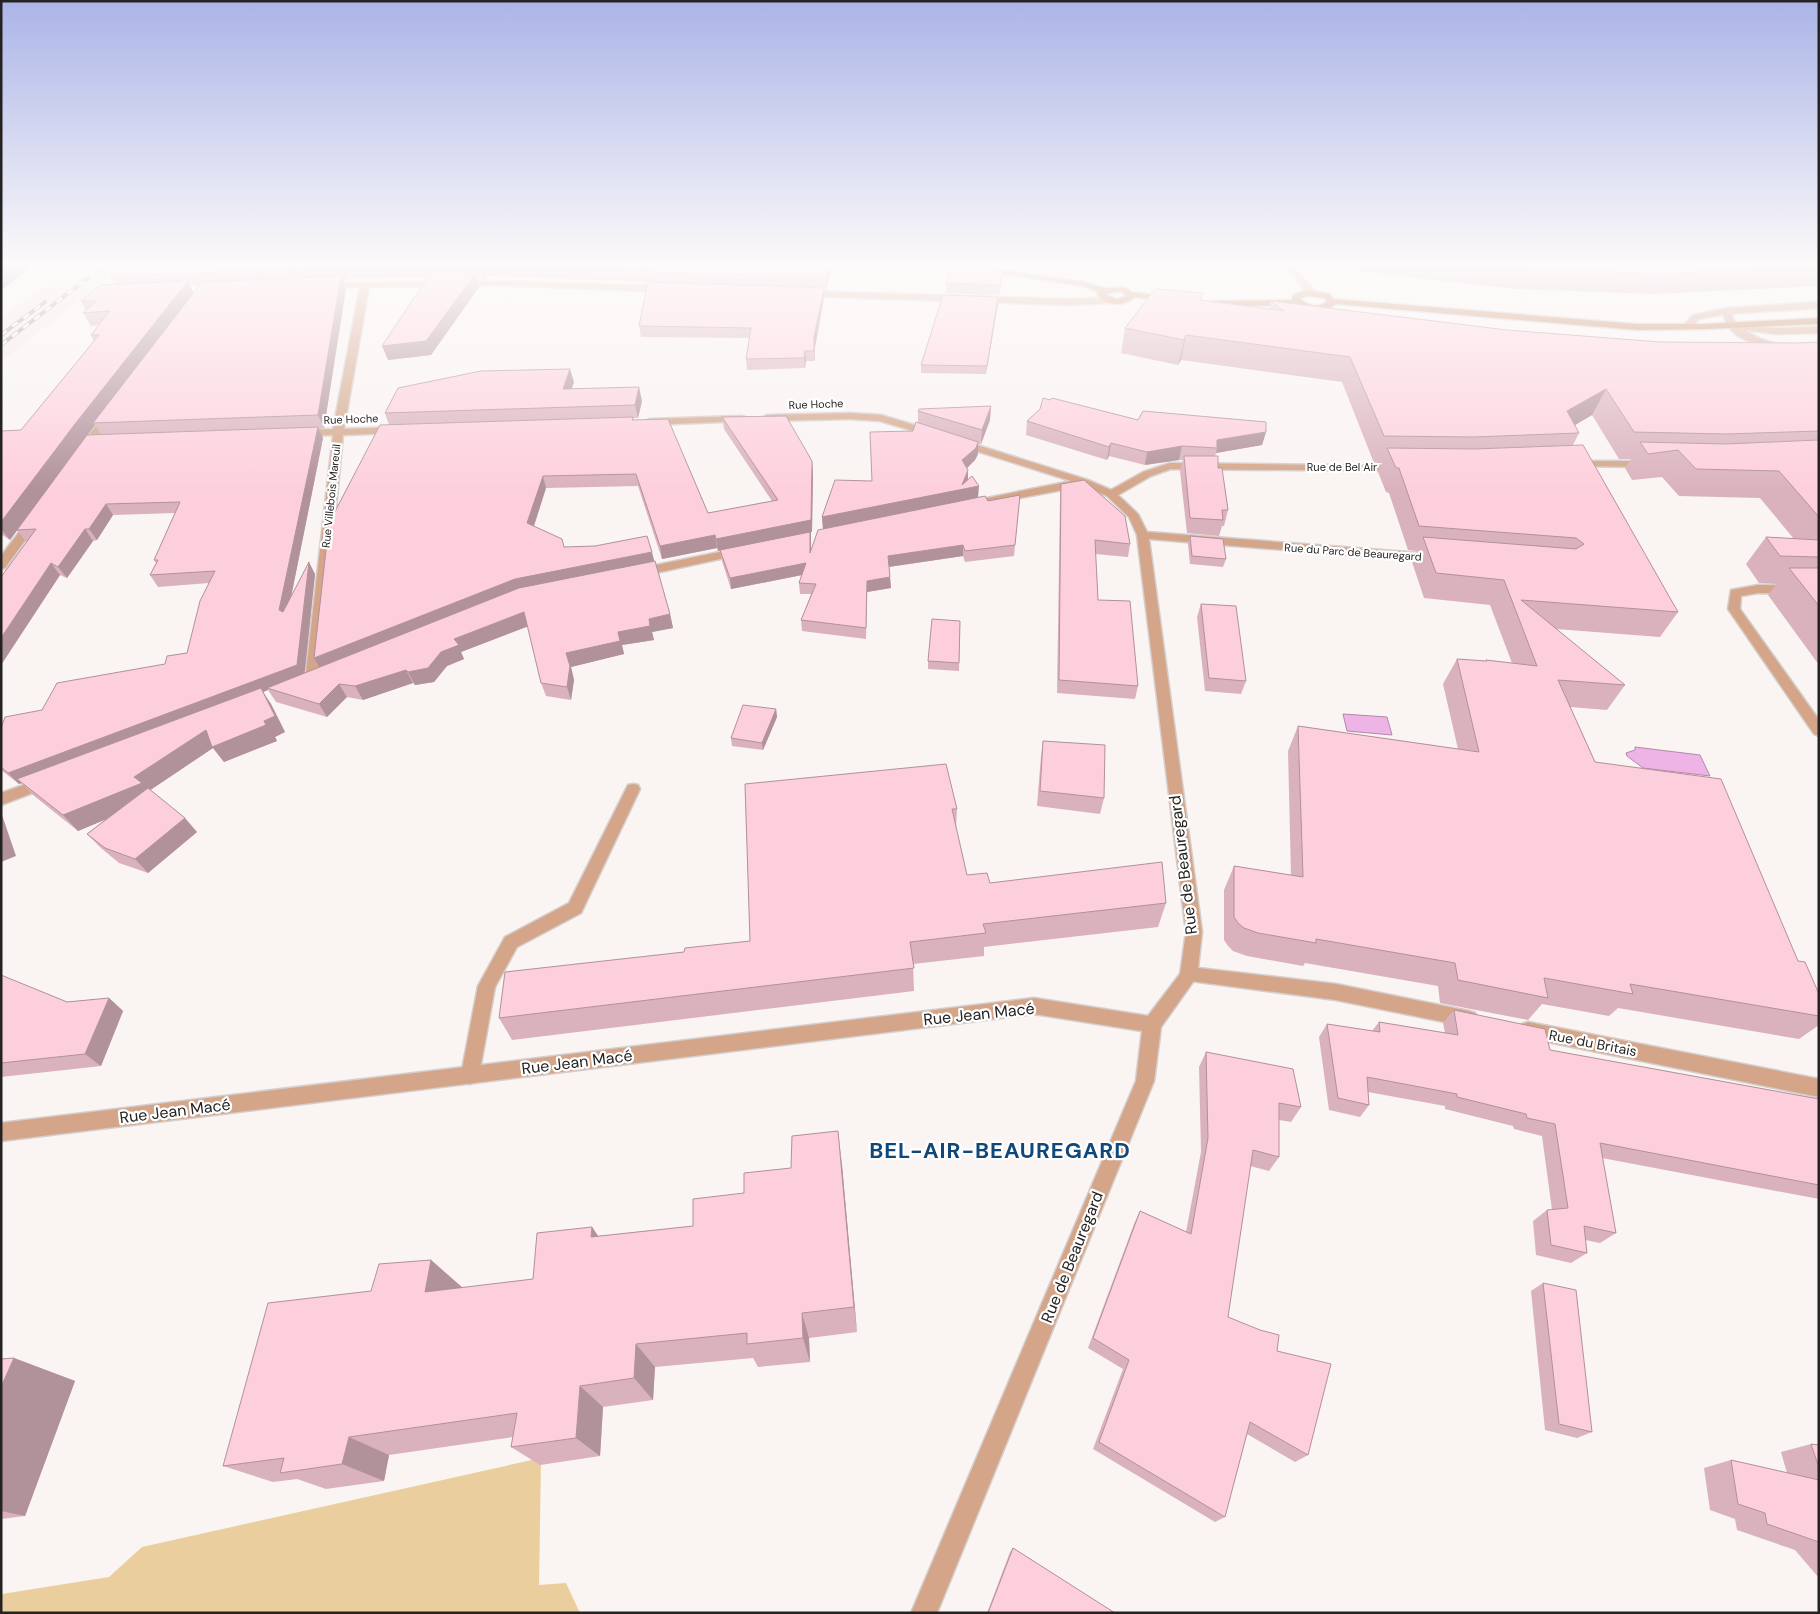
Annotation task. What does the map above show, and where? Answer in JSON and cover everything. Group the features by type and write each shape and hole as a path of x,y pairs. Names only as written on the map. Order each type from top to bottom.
{"street":[{"name":"Rue Villebois Mareuil","path":"312,681 338,432 355,340"},
{"path":"1755,340 1761,344 1790,350 1819,348"},
{"path":"73,464 119,403"},
{"name":"Rue Hoche","path":"634,422 850,416 881,418 1084,482"},
{"name":"Rue Hoche","path":"287,434 408,429"},
{"path":"90,440 104,440"},
{"path":"1568,464 1662,464"},
{"name":"Rue de Bel Air","path":"1111,494 1147,474 1170,466 1413,468"},
{"path":"956,507 1084,482"},
{"name":"Rue de Beauregard","path":"924,1613 1145,1081 1152,1025 1189,975 1194,932 1166,726 1143,535 1134,516 1111,494 1084,482"},
{"path":"1,565 40,510"},
{"name":"Rue du Parc de Beauregard","path":"1143,535 1445,559"},
{"path":"626,575 752,549"},
{"path":"1819,590 1758,589 1734,593 1734,609 1819,731"},
{"path":"1,799 56,778"},
{"path":"470,1075 487,986 511,942 575,908 633,789"},
{"path":"1189,975 1336,992 1483,1021"},
{"name":"Rue Jean Macé","path":"1,1132 1034,1006 1152,1025"},
{"name":"Rue du Britais","path":"1512,1027 1819,1088"}],"shaded area":[{"path":"1,340 28,340 1,362"},
{"path":"1343,714 1387,717 1392,735 1347,731"},
{"path":"1635,747 1700,755 1710,776 1643,768 1627,756 1626,753 1635,750"},
{"path":"541,1458 539,1585 566,1583 580,1613 1,1613 2,1594 109,1577 142,1547"}],"building":[{"path":"95,340 141,340 1,522 1,431 21,430"},
{"path":"157,340 330,340 318,415 93,423"},
{"path":"386,340 426,340 426,341 382,346"},
{"path":"749,340 814,340 814,351 805,351 804,358 746,359"},
{"path":"929,340 991,340 987,366 921,365"},
{"path":"1226,340 1819,342 1819,431 1726,434 1634,432 1606,389 1567,411 1579,433 1474,437 1384,436 1350,357"},
{"path":"570,369 563,389 639,387 635,405 385,413 398,388 481,371"},
{"path":"1043,398 1050,400 1052,398 1138,420 1143,411 1266,422 1266,432 1217,440 1217,448 1182,446 1147,452 1111,443 1109,447 1027,421 1040,409"},
{"path":"991,406 982,430 918,411 919,409"},
{"path":"786,416 812,461 811,520 716,539 715,535 660,546 636,474 543,476 527,523 562,539 564,547 595,546 647,536 652,552 515,579 314,658 329,523 380,425 633,417 632,420 668,419 708,513 778,500 722,417"},
{"path":"916,422 978,442 976,448 962,460 968,470 962,485 972,476 979,486 822,517 835,480 872,481 870,432 913,431"},
{"path":"318,427 279,610 283,612 309,562 297,665 8,773 1,767 1,728 5,717 42,710 57,683 165,664 167,656 187,653 200,601 215,571 150,575 158,560 154,560 180,502 106,504 89,529 85,529 58,567 51,563 1,638 1,577 36,529 17,530 87,435"},
{"path":"1819,440 1819,517 1779,471 1696,469 1678,450 1648,454 1640,442 1726,444"},
{"path":"1583,445 1678,612 1521,600 1625,685 1558,680 1595,762 1721,779 1798,961 1805,962 1819,994 1819,1016 1630,984 1633,994 1544,978 1548,998 1458,980 1455,963 1316,939 1316,943 1258,933 1244,928 1234,917 1234,866 1303,877 1298,726 1479,752 1457,659 1486,660 1537,666 1504,580 1436,573 1423,537 1576,549 1584,544 1576,538 1419,526 1399,468 1396,468 1387,448 1473,449"},
{"path":"1184,456 1218,456 1218,468 1222,468 1228,510 1222,510 1223,520 1190,518"},
{"path":"1084,480 1125,516 1130,544 1095,540 1098,600 1130,601 1138,686 1059,680 1061,484"},
{"path":"1020,495 1015,545 965,551 963,545 888,556 890,577 867,581 866,628 801,620 816,584 799,583 806,563 730,578 720,550 810,532 810,553 818,530 985,496 988,501"},
{"path":"1190,536 1223,539 1226,559 1192,556"},
{"path":"1766,537 1819,540 1819,557 1780,556"},
{"path":"655,561 670,614 649,619 650,626 618,632 620,641 566,653 570,666 567,687 541,683 524,612 454,639 459,645 441,652 428,668 408,672 406,670 355,686 339,684 319,704 267,688 519,588"},
{"path":"1789,568 1819,568 1819,606"},
{"path":"1201,604 1236,606 1246,681 1209,678"},
{"path":"932,619 960,621 959,663 928,661"},
{"path":"261,688 275,716 264,721 266,725 212,747 206,730 134,777 142,783 63,815 17,779"},
{"path":"743,705 776,709 762,743 731,738"},
{"path":"1043,741 1105,745 1104,798 1040,791"},
{"path":"946,764 957,809 952,809 967,875 987,873 990,883 1162,862 1166,903 983,924 986,933 910,942 914,968 499,1018 505,972 684,952 685,948 750,941 745,784"},
{"path":"148,788 185,818 135,859 105,848 87,834"},
{"path":"1,975 67,1002 109,998 85,1054 1,1063"},
{"path":"1454,1010 1545,1029 1550,1050 1819,1099 1819,1185 1600,1143 1616,1233 1584,1226 1587,1253 1551,1245 1547,1210 1568,1208 1555,1124 1527,1118 1526,1114 1457,1097 1457,1094 1367,1077 1369,1105 1338,1098 1327,1024 1380,1032 1379,1022 1458,1035"},
{"path":"1206,1052 1293,1069 1301,1107 1279,1103 1279,1157 1253,1150 1228,1317 1260,1330 1279,1335 1277,1351 1331,1364 1308,1455 1250,1422 1225,1517 1099,1442 1129,1360 1093,1338 1140,1211 1191,1234 1208,1138"},
{"path":"838,1131 854,1307 802,1313 803,1338 747,1344 747,1333 636,1344 634,1378 580,1386 576,1438 511,1447 517,1413 349,1437 342,1464 280,1473 284,1458 223,1466 268,1303 371,1291 379,1264 431,1260 425,1292 533,1279 537,1233 592,1227 591,1237 693,1226 693,1199 744,1193 744,1173 791,1168 792,1136"},
{"path":"1543,1283 1576,1290 1592,1432 1559,1424"},
{"path":"14,1358 1,1387 1,1359"},
{"path":"1811,1444 1819,1445 1819,1468"},
{"path":"1731,1460 1819,1480 1819,1542 1767,1524 1765,1513 1738,1504"},
{"path":"1013,1548 1115,1613 988,1613"}],"railway":[{"path":"1,345 7,340"}],"district":[{"name":"BEL-AIR-BEAUREGARD","path":"1000,1150"}]}
